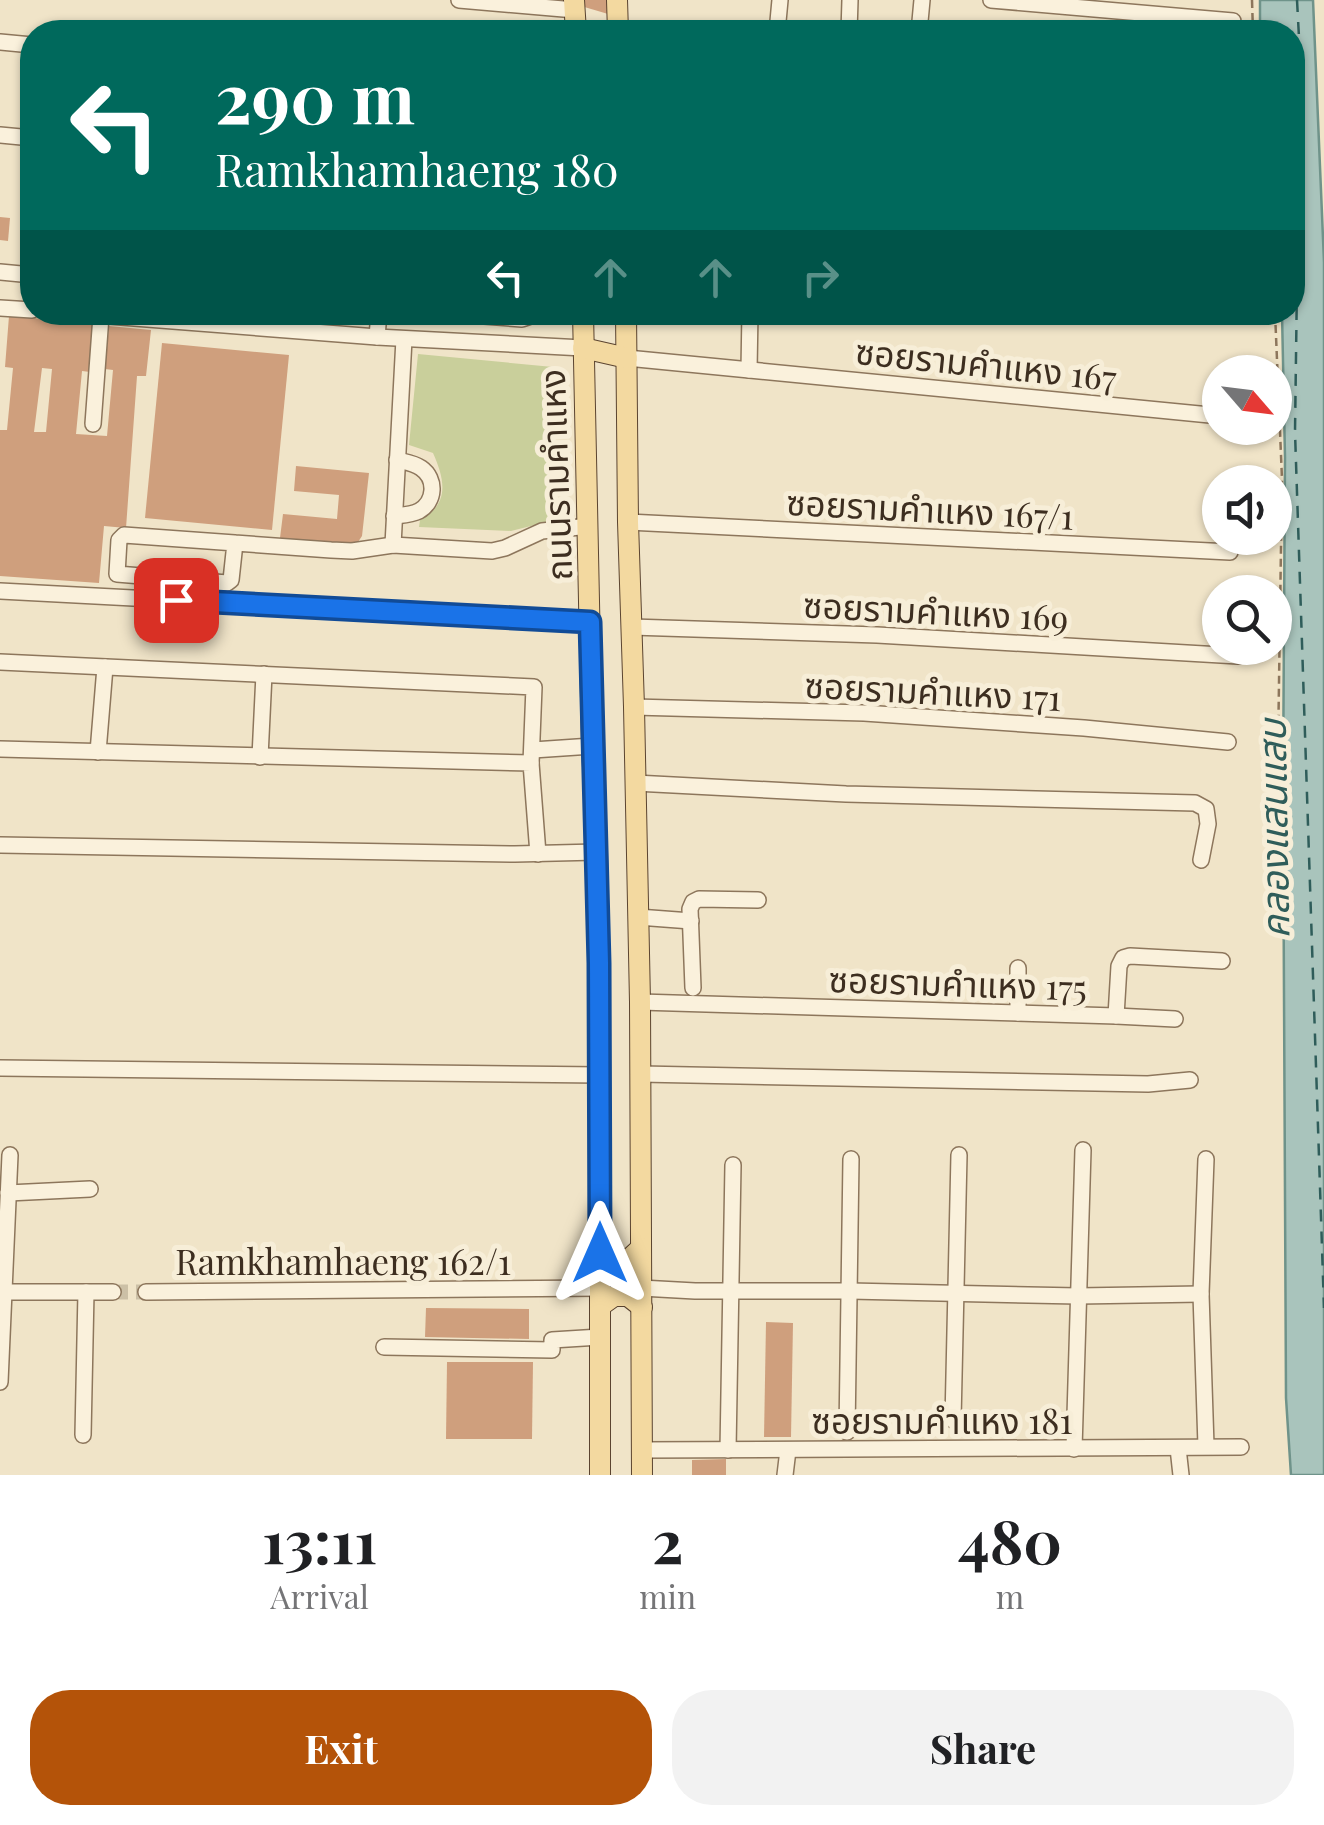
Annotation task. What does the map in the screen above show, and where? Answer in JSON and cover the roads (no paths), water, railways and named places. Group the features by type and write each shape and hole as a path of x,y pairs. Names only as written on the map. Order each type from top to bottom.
{"main road":[{"name":"ถนนรามคำแหง","path":"583,325 597,852 600,1475"},
{"name":"ถนนรามคำแหง","path":"626,325 641,1074 642,1475"},
{"path":"583,348 627,358"},
{"path":"600,1253 614,1262 626,1261 641,1248"},
{"path":"600,1297 641,1298"}],"street":[{"path":"459,0 574,5"},
{"path":"991,0 1145,20"},
{"path":"0,308 0,327"},
{"path":"93,424 100,325"},
{"path":"219,325 583,348"},
{"path":"376,337 377,325"},
{"path":"749,370 750,325"},
{"path":"393,545 404,339"},
{"name":"ซอยรามคำแหง 167","path":"627,358 1202,414"},
{"path":"394,516 420,510 432,490 422,468 397,460"},
{"name":"ซอยรามคำแหง 167/1","path":"628,522 1202,551"},
{"path":"235,543 231,580 226,583 118,574 119,540 124,536 235,543 352,552 393,545 492,551 542,531 589,526"},
{"path":"0,591 590,622"},
{"name":"ซอยรามคำแหง 169","path":"632,627 877,635 1202,654"},
{"path":"0,662 534,686 532,757 538,854"},
{"path":"98,752 105,667"},
{"path":"260,757 264,674"},
{"name":"ซอยรามคำแหง 171","path":"634,707 864,713 1228,742"},
{"path":"0,749 260,757 532,757 592,746"},
{"path":"635,783 846,794 1196,803 1206,809 1208,824 1201,860"},
{"path":"0,845 597,852"},
{"path":"693,988 693,902 758,900"},
{"path":"638,918 691,921"},
{"name":"ซอยรามคำแหง 175","path":"640,1002 1116,1016 1123,958 1222,961"},
{"path":"1018,968 1018,1014"},
{"path":"1116,1016 1175,1019"},
{"path":"0,1068 600,1074"},
{"path":"641,1074 1148,1084 1190,1080"},
{"path":"1074,1449 1083,1150"},
{"path":"0,1382 10,1155"},
{"path":"953,1420 959,1155"},
{"path":"847,1432 851,1159"},
{"path":"1206,1159 1201,1294 1206,1446"},
{"path":"728,1450 734,1165"},
{"path":"8,1193 90,1189"},
{"path":"641,1298 732,1291 1201,1294"},
{"path":"2,1292 113,1292"},
{"path":"82,1435 86,1292"},
{"name":"Ramkhamhaeng 162/1","path":"146,1292 600,1297"},
{"path":"384,1347 552,1350 552,1340 600,1337"},
{"path":"1178,1448 1181,1475"},
{"name":"ซอยรามคำแหง 181","path":"642,1450 1241,1448"},
{"path":"785,1475 788,1450"}],"water":[{"path":"1260,0 1313,0 1324,262 1324,1475 1291,1475 1286,1398 1284,665 1292,665 1292,575 1284,575 1284,555 1292,555 1292,465 1285,465 1285,445 1292,445 1292,355 1283,355 1282,325 1305,325 1305,20 1260,20"}],"tunnel":[{"path":"113,1292 146,1292"}],"water label":[{"name":"คลองแสนแสบ","path":"1272,829"}]}
